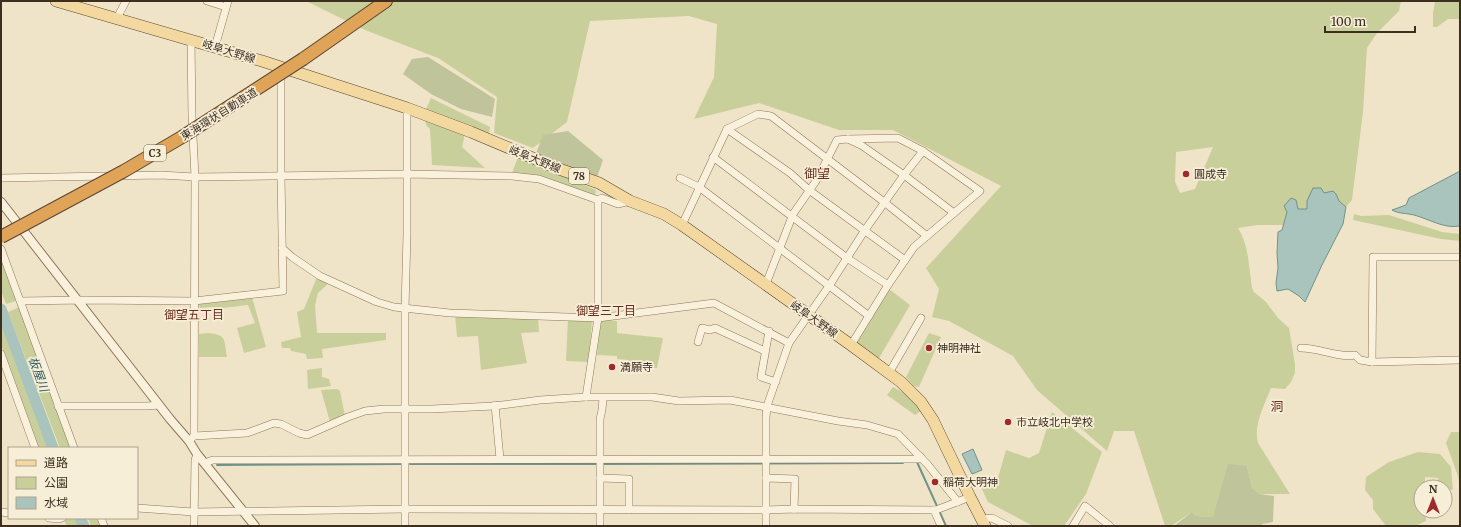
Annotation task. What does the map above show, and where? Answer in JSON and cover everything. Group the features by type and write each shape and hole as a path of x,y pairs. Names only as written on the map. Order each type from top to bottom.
{"highway":[{"name":"東海環状自動車道","path":"1,237 118,175 182,138 303,59 386,1"}],"main road":[{"name":"岐阜大野線","path":"56,1 281,67 407,108 471,132 559,169 599,183 630,201 664,214 682,225 851,345 889,373 916,397 927,409 983,523"}],"street":[{"path":"117,18 126,1"},
{"path":"206,1 227,4 215,47"},
{"path":"191,40 192,116 195,177 192,439 197,454 255,526"},
{"path":"21,301 194,301 283,291 281,67"},
{"path":"405,526 407,108"},
{"path":"682,225 727,129 758,114 771,116 927,236"},
{"path":"727,129 790,173 809,190 905,260"},
{"path":"766,284 792,216 828,159 837,140 898,138 923,150 980,191 914,247 888,285 851,345"},
{"path":"848,139 862,145 954,213"},
{"path":"766,526 767,406 789,342 829,286 884,202 923,150"},
{"path":"713,157 847,258 888,285"},
{"path":"1,178 161,175 195,177 487,174 539,179 598,200 602,198 618,204 630,201"},
{"path":"680,178 699,187 869,316"},
{"path":"586,397 598,318 598,200"},
{"path":"1,202 159,405 192,439"},
{"path":"282,248 320,276 377,302 405,309 450,313 598,318 714,303 789,342"},
{"path":"1,249 74,447"},
{"path":"1372,362 1373,257 1460,257"},
{"path":"889,373 921,318"},
{"path":"698,342 702,328 710,330 715,328 766,351"},
{"path":"769,331 761,377 776,382"},
{"path":"1301,348 1310,348 1341,356 1355,355 1360,360 1372,362 1460,360"},
{"path":"1,354 35,447"},
{"path":"192,439 247,433 274,423 281,424 299,433 307,435 365,411 384,409 405,410 496,405 586,397 652,397 679,401 730,400 838,421 867,425 898,434 921,457 958,502"},
{"path":"600,526 600,419 603,398"},
{"path":"58,406 159,405"},
{"path":"496,405 500,459"},
{"path":"194,526 195,460 197,454"},
{"path":"205,463 213,460 919,459 921,457"},
{"path":"600,478 629,479 629,510"},
{"path":"766,478 795,479 794,509"},
{"path":"138,508 194,512 405,510 936,510 970,497"},
{"path":"1074,526 1085,506 1110,526"},
{"path":"934,510 941,526"},
{"path":"983,523 992,518 1008,526"}],"green space":[{"path":"306,1 1401,1 1399,11 1377,33 1367,48 1363,112 1352,200 1346,207 1339,201 1336,194 1307,201 1307,209 1298,209 1296,200 1287,212 1283,225 1257,225 1238,228 1242,235 1246,249 1252,288 1254,292 1266,302 1278,318 1289,328 1295,373 1291,382 1285,389 1271,388 1260,415 1257,436 1258,443 1290,494 1260,494 1252,488 1247,466 1213,517 1196,516 1192,512 1171,526 1165,526 1134,431 1114,431 1107,451 1037,390 1013,356 949,321 932,317 939,289 926,268 1001,186 893,130 839,130 759,103 694,119 714,77 717,24 689,16 590,21 567,122 533,148 494,133 497,97 438,58 365,30","holes":["1213,147 1195,189 1180,193 1175,182 1176,152"]},
{"path":"1435,1 1460,1 1460,19 1448,19 1437,27 1433,27"},
{"path":"428,57 495,99 492,117 461,109 431,94 403,74 412,59"},
{"path":"431,98 490,127 489,134 426,109"},
{"path":"425,119 465,134 462,147 485,168 432,165 430,129 426,125"},
{"path":"568,131 603,160 596,180 535,156 543,135"},
{"path":"518,157 596,190 595,196 512,173"},
{"path":"1354,214 1361,216 1389,215 1442,232 1460,234 1460,241 1441,239 1353,220"},
{"path":"1,252 19,300 6,304 1,291"},
{"path":"317,277 330,282 318,293 315,305 317,333 386,333 386,340 322,349 323,358 307,359 306,354 291,351 290,348 282,348 281,342 301,337 297,312 304,309"},
{"path":"889,289 910,305 878,360 855,342"},
{"path":"252,297 266,347 244,353 237,328 255,323 248,305 214,309 213,307 200,308 199,304"},
{"path":"22,306 73,447 60,447 8,312"},
{"path":"455,314 538,318 539,332 521,333 527,363 481,370 478,336 457,337"},
{"path":"1,317 49,447 38,447 1,345"},
{"path":"568,318 592,320 589,362 566,361"},
{"path":"603,320 617,321 617,333 663,338 657,368 627,367 628,360 617,359 617,356 597,355 600,324"},
{"path":"208,333 219,335 224,339 227,357 199,357 199,334"},
{"path":"929,333 941,337 919,387 914,386 906,377"},
{"path":"322,368 322,377 329,379 331,386 308,389 307,370"},
{"path":"893,387 913,398 921,411 915,415 887,395"},
{"path":"337,389 340,391 345,416 330,422 321,390"},
{"path":"1052,412 1102,452 1086,494 1064,526 1033,526 988,502 981,487 998,478 1006,450 1029,458 1039,453"},
{"path":"1451,432 1460,432 1460,490 1458,476 1446,443"},
{"path":"1418,452 1440,454 1451,467 1452,479 1425,477 1425,479 1413,479 1413,519 1426,519 1426,521 1415,526 1386,526 1373,509 1373,500 1365,490 1366,477 1389,462"},
{"path":"1228,464 1247,466 1252,488 1260,494 1274,496 1273,522 1262,524 1262,526 1174,526 1192,512 1196,516 1213,517"},
{"path":"76,519 79,526 67,526 64,520"},
{"path":"88,519 98,519 101,526 91,526"}],"water":[{"path":"1460,171 1460,226 1454,227 1442,225 1414,215 1392,210 1406,205 1409,198"},
{"path":"1313,188 1321,188 1324,193 1333,191 1339,201 1346,207 1343,224 1305,302 1288,289 1277,291 1278,232 1282,230 1287,212 1284,206 1291,198 1296,200 1298,209 1307,209 1307,201"},
{"path":"973,449 982,470 972,474 962,454"}],"waterway":[{"name":"板屋川","path":"1,309 53,447"},
{"path":"915,462 917,462 946,526"},
{"path":"604,464 903,463"},
{"path":"217,465 402,464"},
{"path":"410,464 596,464"},
{"name":"板屋川","path":"80,519 84,526"}],"place":[{"name":"圓成寺","path":"1186,174"},
{"name":"神明神社","path":"929,348"},
{"name":"満願寺","path":"612,367"},
{"name":"市立岐北中学校","path":"1008,422"},
{"name":"稲荷大明神","path":"935,482"}],"district":[{"name":"御望","path":"817,173"},
{"name":"御望三丁目","path":"606,310"},
{"name":"御望五丁目","path":"194,314"},
{"name":"洞","path":"1277,406"}]}
